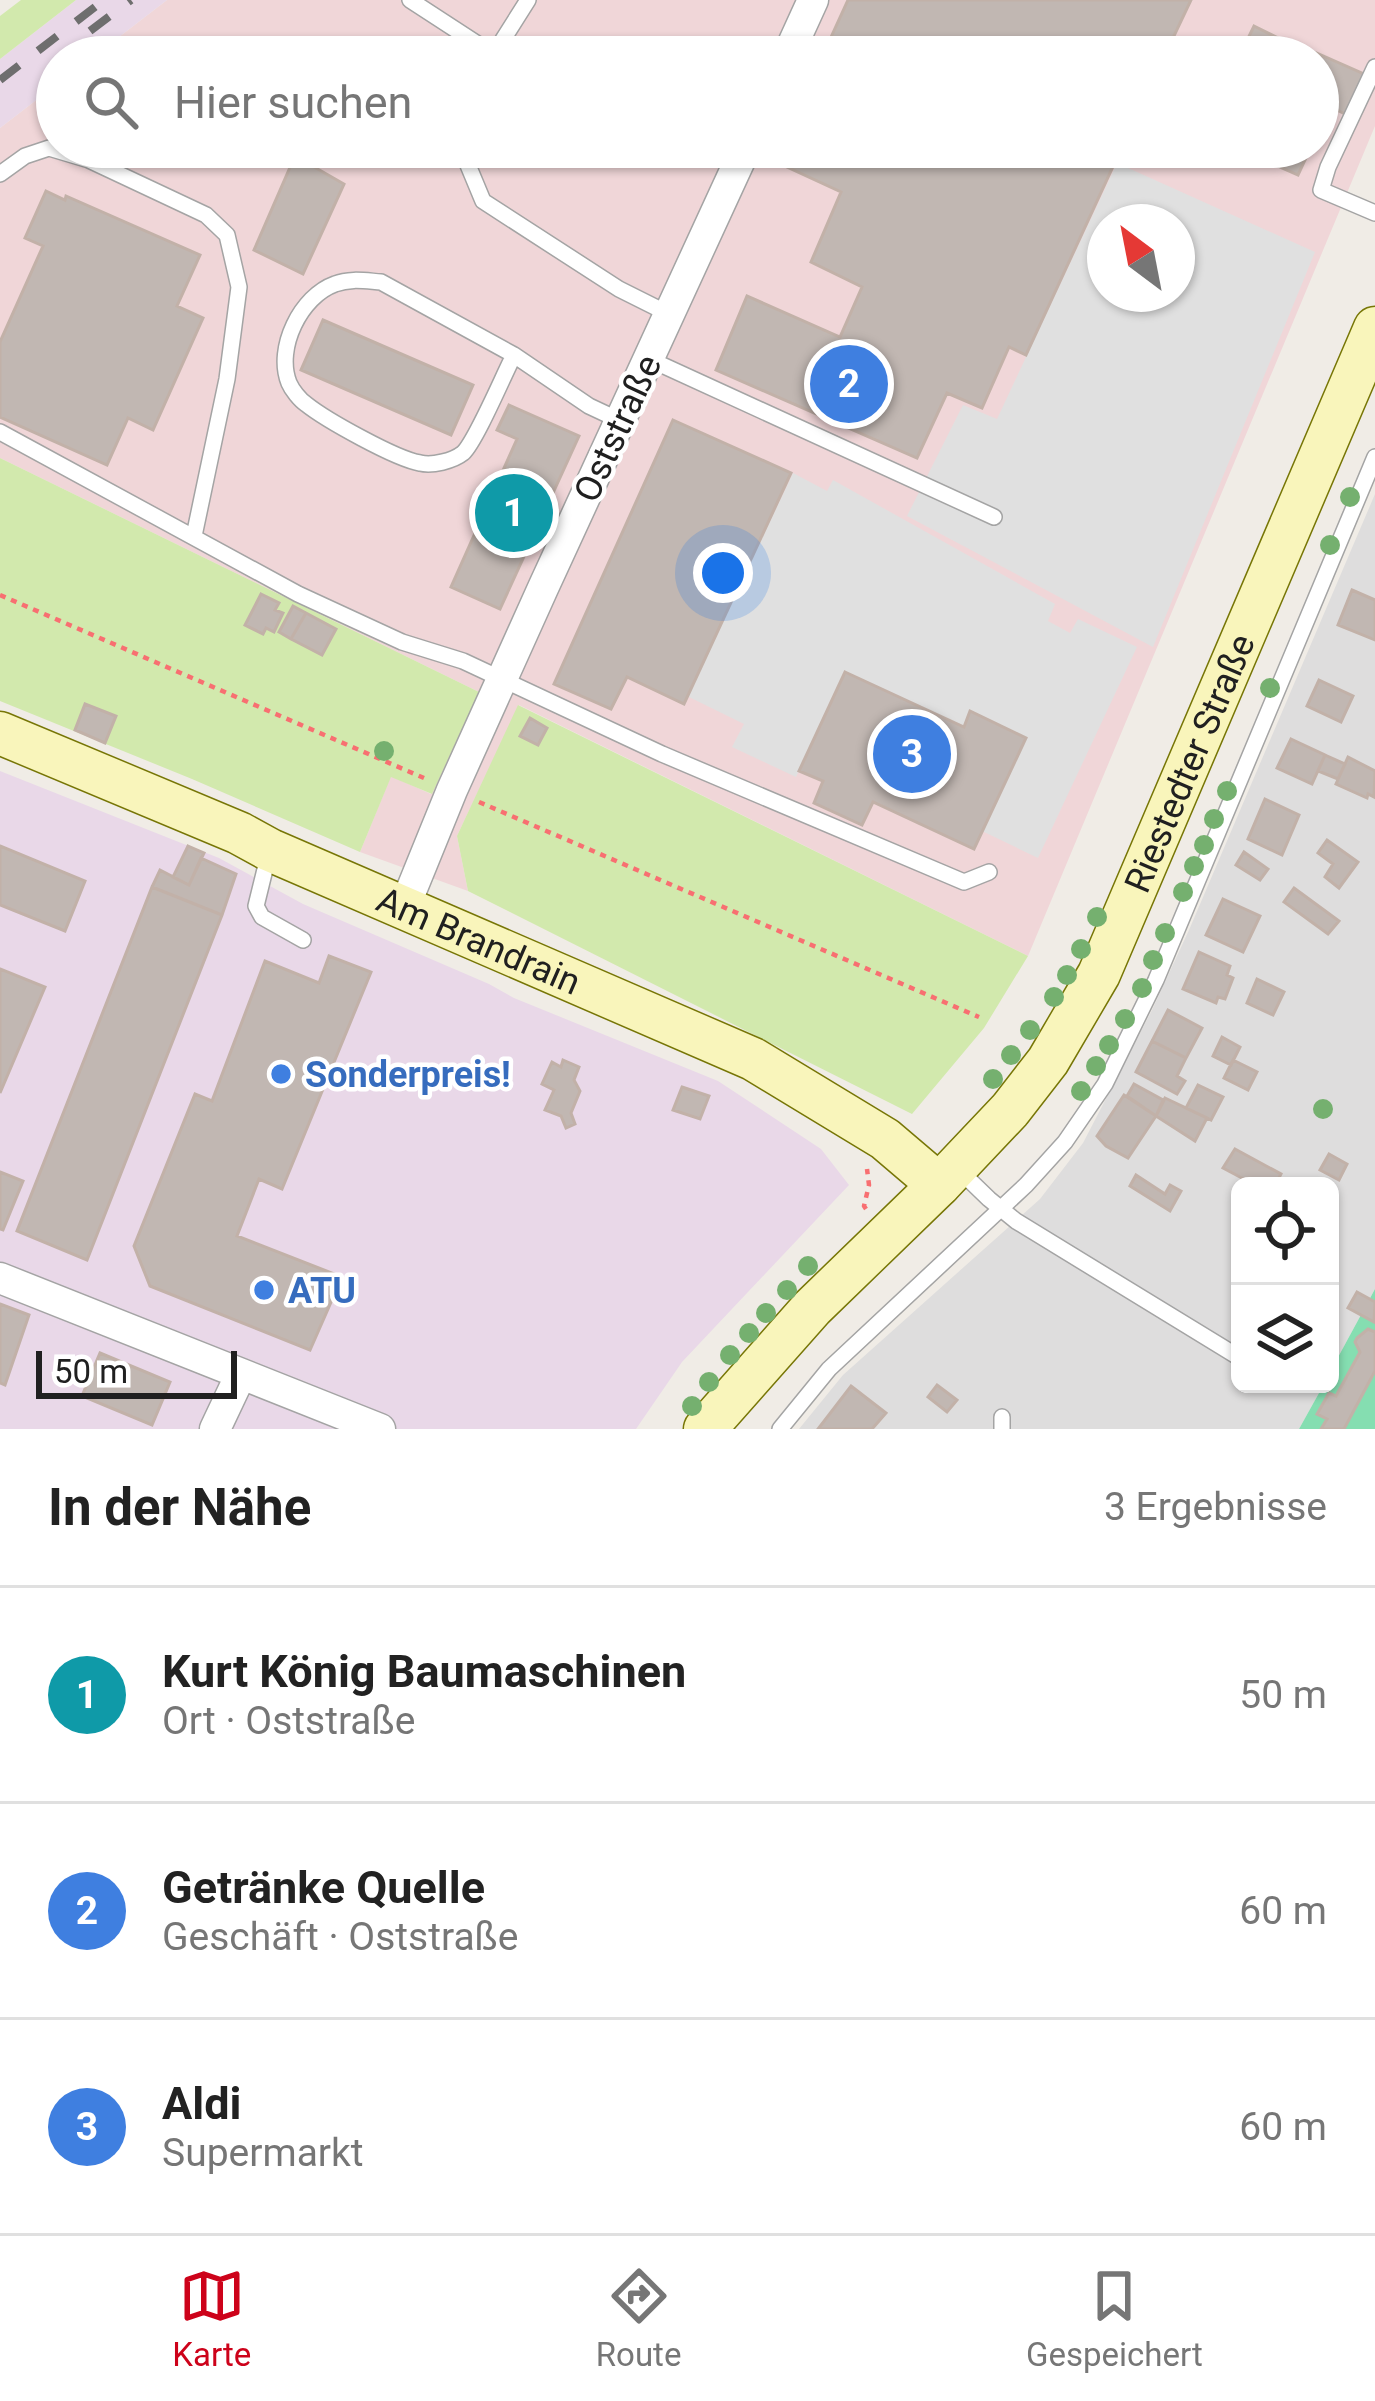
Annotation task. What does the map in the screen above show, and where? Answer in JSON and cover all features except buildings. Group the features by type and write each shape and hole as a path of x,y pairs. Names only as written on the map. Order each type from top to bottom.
{"main road":[{"name":"Riestedter Straße","path":"705,1429 812,1308 948,1176 1028,1088 1065,1035 1099,974 1375,328"},
{"name":"Am Brandrain","path":"0,733 753,1059 948,1176"}],"street":[{"path":"797,36 813,0"},
{"name":"Oststraße","path":"404,908 452,790 736,168"},
{"path":"0,1278 380,1429"},
{"path":"215,1429 241,1373"}],"lane":[{"path":"410,0 463,36"},
{"path":"506,36 528,0"},
{"path":"1339,144 1375,67"},
{"path":"0,174 36,153"},
{"path":"106,168 206,215 227,235 239,287 227,379 194,536"},
{"path":"469,168 483,201 619,289 669,314"},
{"path":"1328,168 1321,190 1375,213"},
{"path":"514,355 464,452 444,462 423,464 393,455 304,403 290,386 285,365 288,338 313,297 334,284 381,282 514,355 589,406 621,421"},
{"path":"649,358 994,517"},
{"path":"0,432 298,593 402,642 463,661 662,754 964,882 989,872"},
{"name":"Riestedter Straße","path":"779,1429 829,1369 1001,1209 1065,1142 1105,1084 1156,980 1375,458"},
{"path":"270,850 256,906 262,917 303,940"},
{"path":"948,1176 1231,1353"}],"path":[{"path":"0,595 980,1017"}],"shaded area":[{"path":"76,0 167,0 120,36 36,36 36,100 0,128 0,59"},
{"path":"167,0 1375,0 1375,126 1028,956 519,705 457,836 468,891 360,852 391,776 431,794 479,692 0,458 0,128 36,100 36,168 1339,168 1339,36 120,36"},
{"path":"1115,168 1128,168 1315,252 1153,647 907,516 963,405 997,419 1087,227 1087,312 1195,312 1195,204 1098,204"},
{"path":"793,473 827,491 833,480 1055,604 1048,621 1070,633 1078,619 1137,647 1038,858 982,831 970,712 964,727 845,673 796,777 732,747 744,724 687,696"},
{"path":"1375,494 1375,1289 1339,1355 1339,1177 1231,1177 1231,1393 1319,1393 1299,1429 799,1429 843,1375 1040,1199 1083,1143 1189,930"},
{"path":"0,771 219,858 303,904 514,998 718,1081 821,1149 849,1185 682,1362 636,1429 0,1429"}],"green space":[{"path":"21,0 76,0 0,59 0,16"},
{"path":"0,458 479,692 432,794 391,777 360,852 0,701"},
{"path":"518,705 1028,956 984,1028 912,1114 468,891 457,836"},
{"path":"1375,1289 1375,1429 1299,1429 1319,1393 1339,1393 1339,1355"}],"railway":[{"path":"57,36 104,0"},
{"path":"90,31 131,0"},
{"path":"0,80 36,52"}],"place":[{"name":"Getränke Quelle","path":"849,384"},
{"name":"Kurt König Baumaschinen","path":"514,513"},
{"name":"Aldi","path":"912,754"},
{"name":"Sonderpreis!","path":"281,1074"},
{"name":"ATU","path":"264,1290"}]}
